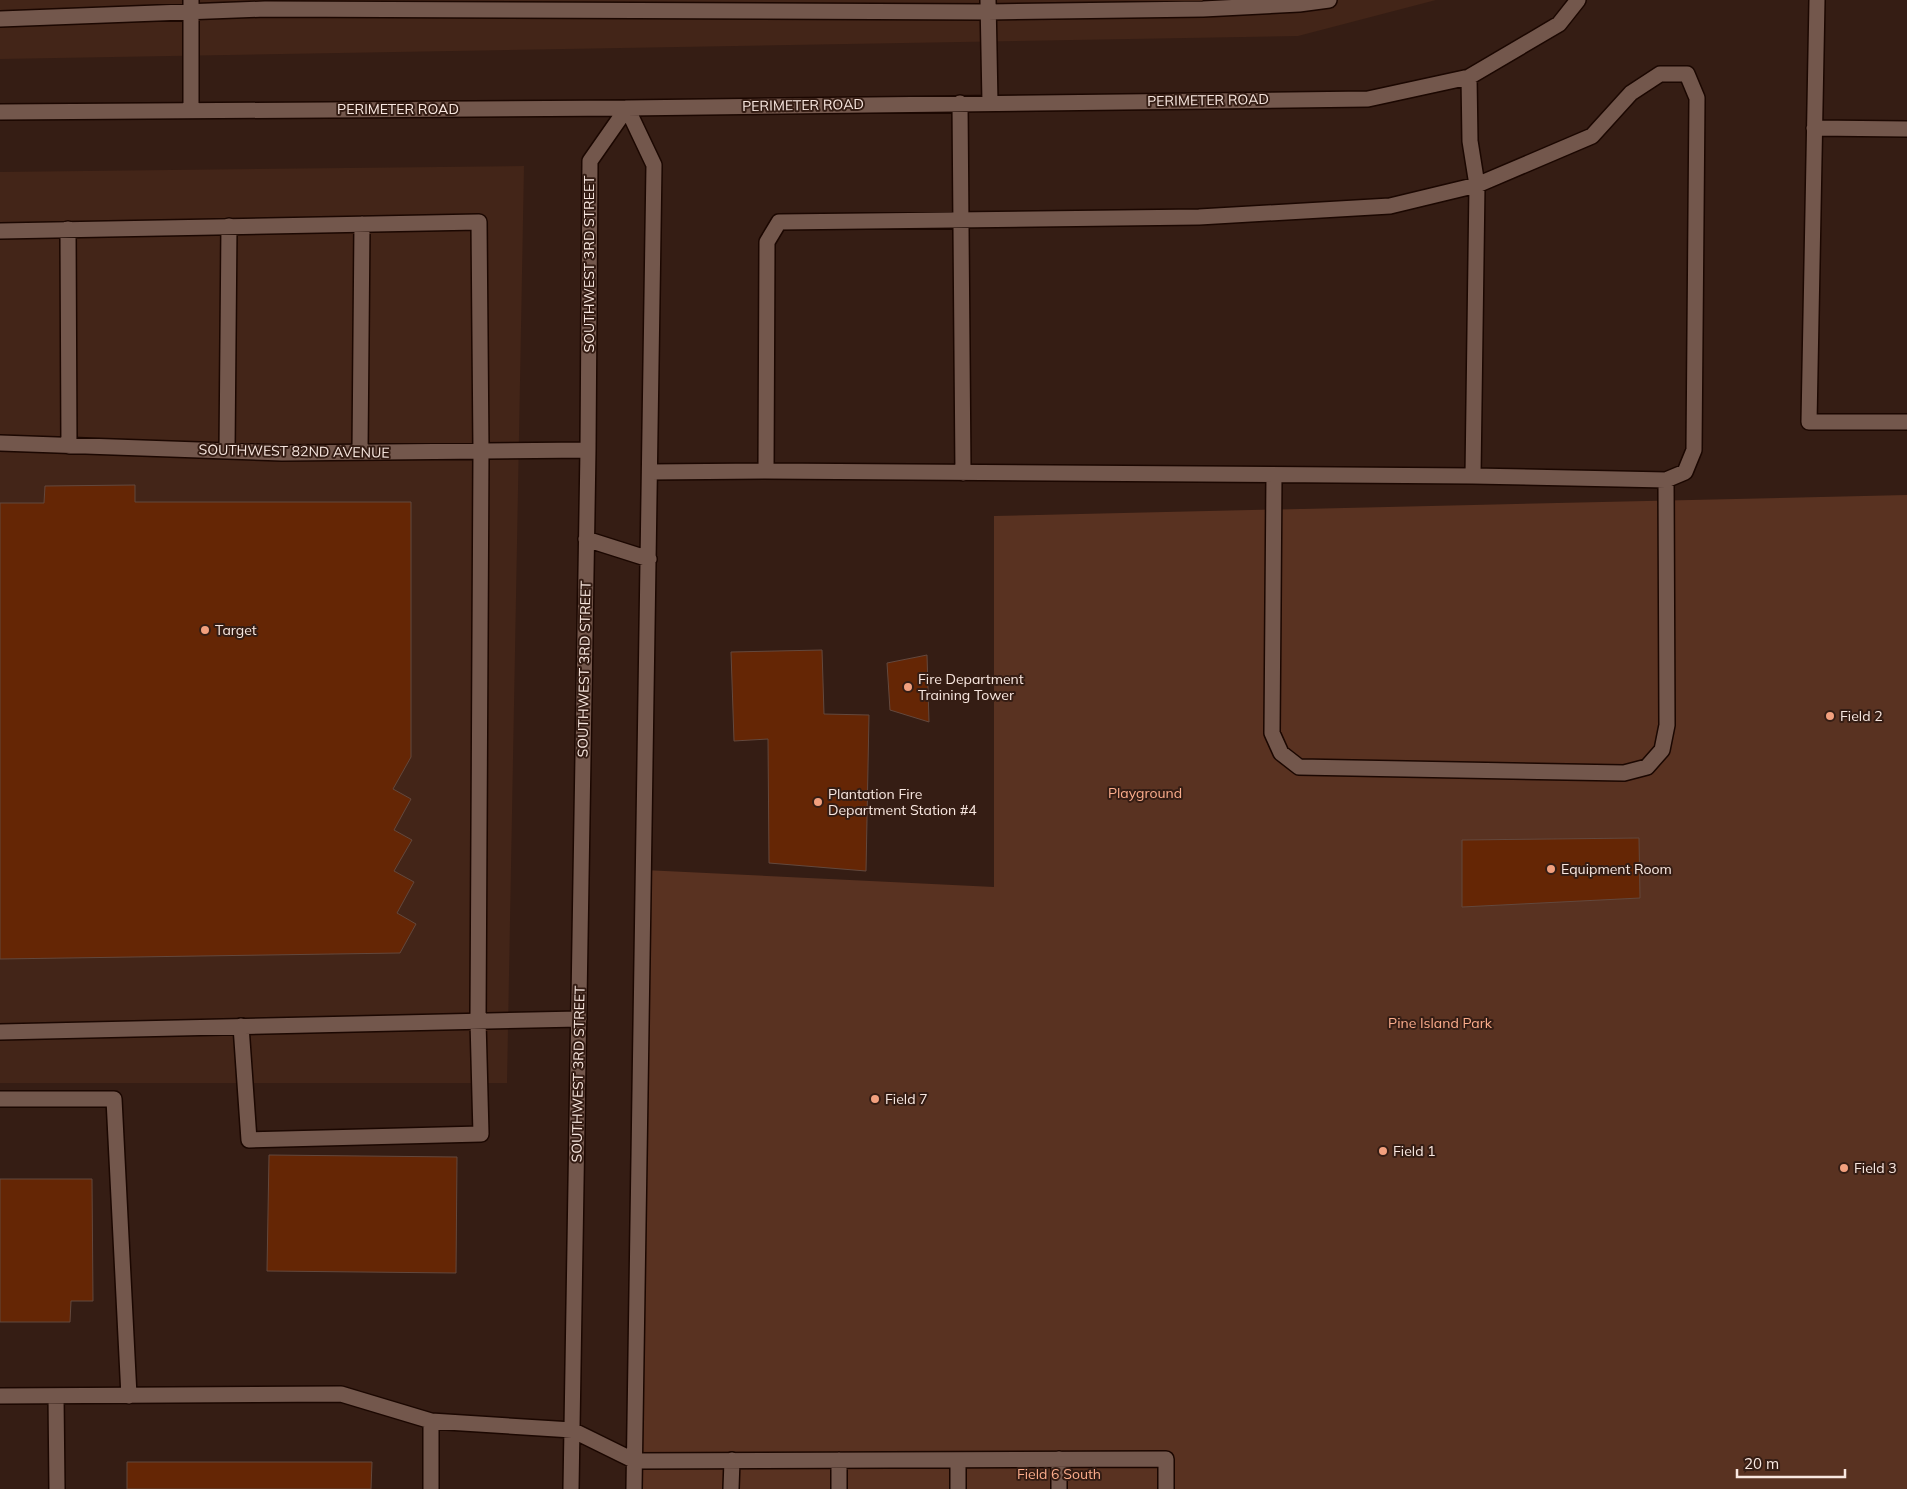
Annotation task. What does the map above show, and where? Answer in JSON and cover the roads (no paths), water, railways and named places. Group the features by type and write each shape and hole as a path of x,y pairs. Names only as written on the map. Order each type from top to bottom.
{"street":[{"path":"0,19 191,6 265,8 988,6 1204,9 1299,4 1329,0"},
{"name":"PERIMETER ROAD","path":"0,112 627,108 1368,98 1469,77 1559,24 1578,0"},
{"path":"1816,0 1809,422 1907,422"},
{"path":"191,6 191,110"},
{"path":"988,6 990,102"},
{"path":"650,472 766,471 1473,476 1666,480 1685,472 1694,450 1697,98 1687,74 1660,74 1631,93 1592,136 1477,185 1390,206 1199,217 780,222 766,242 766,471"},
{"path":"1469,77 1470,141 1477,185 1473,476"},
{"path":"960,103 963,473"},
{"path":"627,108 654,165 634,1489"},
{"name":"SOUTHWEST 3RD STREET","path":"571,1489 588,450 590,161 627,108"},
{"path":"1814,128 1907,129"},
{"path":"0,231 479,222 481,451 478,1021 481,1134 249,1140 241,1026"},
{"path":"360,452 362,224"},
{"path":"226,451 229,226"},
{"path":"68,229 69,446"},
{"name":"SOUTHWEST 82ND AVENUE","path":"0,443 282,453 588,450"},
{"path":"1274,475 1272,733 1281,753 1299,767 1605,773 1624,773 1646,767 1662,750 1667,725 1666,480"},
{"path":"586,539 649,559"},
{"path":"0,1032 579,1019"},
{"path":"0,1099 114,1099 129,1396"},
{"path":"0,1396 341,1394 431,1421 572,1430 635,1461 1166,1459 1166,1489"},
{"path":"56,1396 58,1489"},
{"path":"431,1421 431,1489"},
{"path":"1059,1459 1059,1489"},
{"path":"731,1489 732,1460"},
{"path":"839,1460 839,1489"},
{"path":"958,1460 958,1489"}],"place":[{"name":"Target","path":"205,630"},
{"name":"Fire Department Training Tower","path":"908,687"},
{"name":"Field 2","path":"1830,716"},
{"name":"Plantation Fire Department Station #4","path":"818,802"},
{"name":"Equipment Room","path":"1551,869"},
{"name":"Field 7","path":"875,1099"},
{"name":"Field 1","path":"1383,1151"},
{"name":"Field 3","path":"1844,1168"}],"park label":[{"name":"Playground","path":"1145,793"},
{"name":"Pine Island Park","path":"1440,1023"},
{"name":"Field 6 South","path":"1059,1474"}]}
